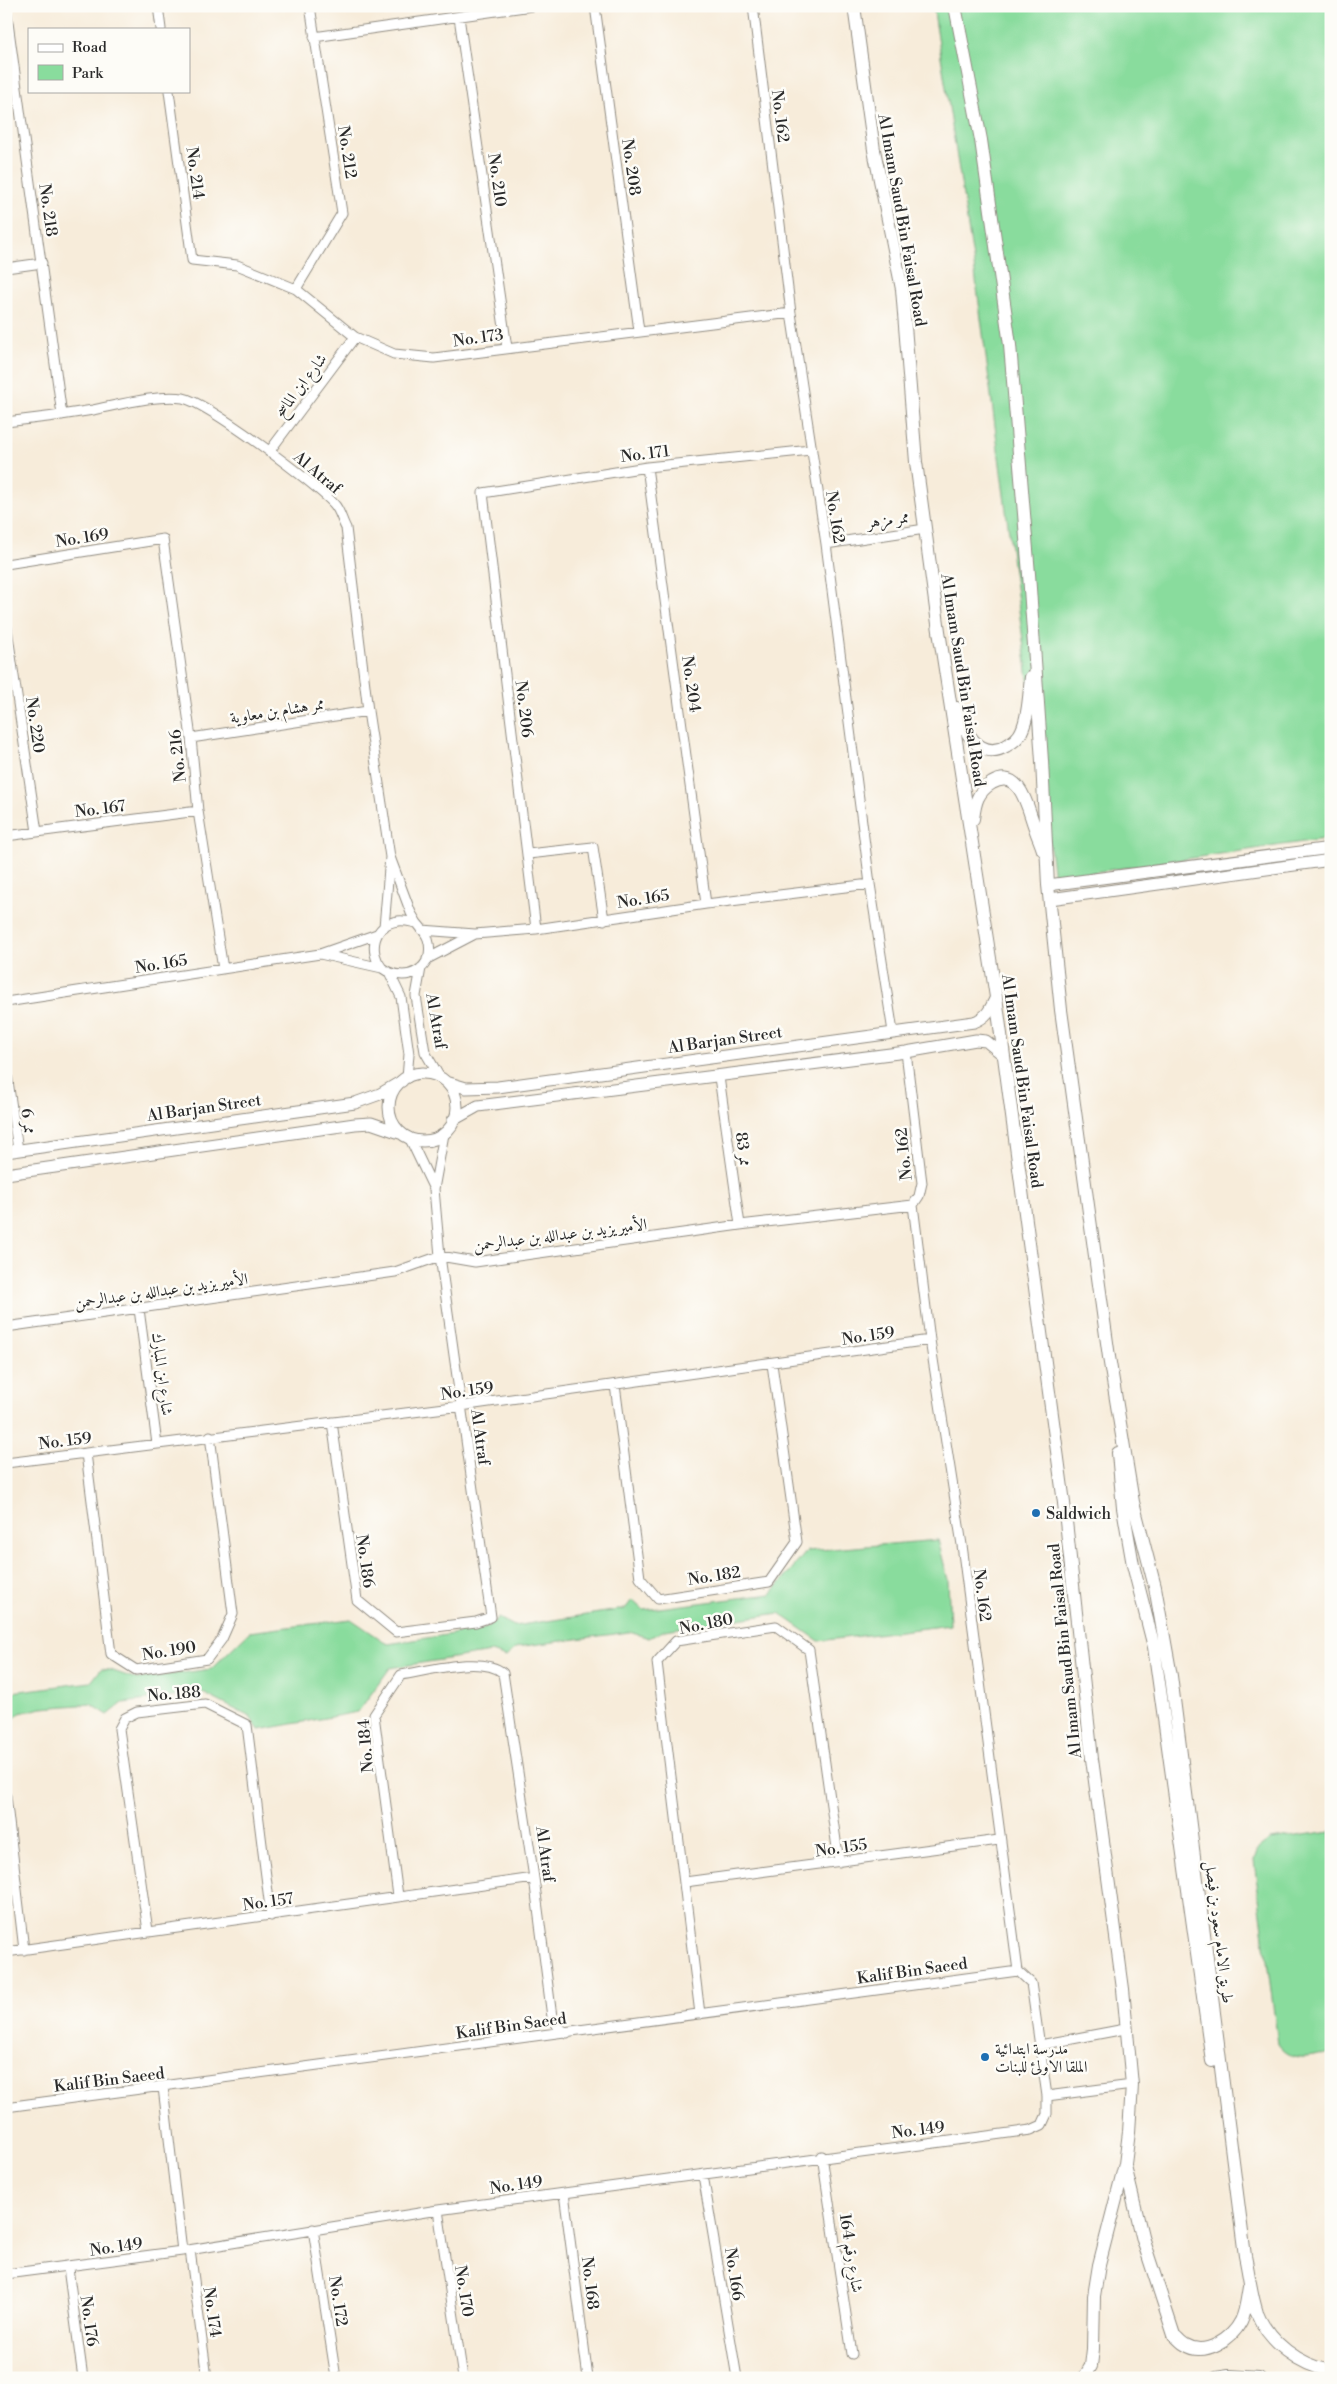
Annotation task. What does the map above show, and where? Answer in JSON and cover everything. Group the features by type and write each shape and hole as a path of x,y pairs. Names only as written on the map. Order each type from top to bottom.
{"main road":[{"name":"Al Imam Saud Bin Faisal Road","path":"854,6 874,150 902,289 915,452 925,529 943,658 996,997 1002,1054 1064,1503 1092,1759 1123,1989 1125,2029 1132,2085 1125,2164"},
{"path":"955,6 981,140 1010,345 1034,652 1048,886 1061,1010 1093,1249 1117,1404 1118,1453 1123,1508 1133,1564 1154,1647 1207,2035 1218,2092 1228,2123"},
{"path":"943,658 966,733 973,742 993,750 1003,748 1016,740 1022,732 1034,652"},
{"path":"971,834 974,805 979,794 998,780 1009,780 1018,787 1027,800 1034,828 1047,858"},
{"name":"طريق الامام سعود بن فيصل","path":"1117,1404 1133,1502 1154,1587 1176,1709 1228,2123 1250,2281"},
{"path":"1125,2164 1143,2240 1173,2330 1179,2339 1186,2345 1202,2349 1216,2345 1230,2335 1244,2315 1250,2281"},
{"path":"1084,2378 1091,2366 1094,2296 1099,2265 1125,2164"},
{"path":"1250,2281 1257,2313 1275,2340 1302,2362 1331,2371"},
{"path":"1216,2378 1229,2376 1259,2378"}],"street":[{"path":"158,6 161,28"},
{"name":"No. 212","path":"296,290 342,213 310,6"},
{"path":"314,37 532,6"},
{"name":"No. 208","path":"595,6 639,331"},
{"name":"No. 162","path":"752,6 791,313 826,544 870,884 893,1032"},
{"name":"No. 218","path":"6,8 62,416"},
{"name":"No. 210","path":"460,17 506,348"},
{"name":"No. 214","path":"169,92 192,260"},
{"name":"No. 173","path":"192,260 237,265 296,290 355,337 394,354 434,358 791,313"},
{"path":"6,268 42,263"},
{"name":"شارع ابن الماسح","path":"269,452 355,337"},
{"name":"Al Atraf","path":"6,422 62,416 145,400 182,398 197,403 269,452 317,487 336,506 346,528 368,711 390,857 411,913 420,927"},
{"name":"No. 171","path":"483,492 647,467 811,450"},
{"name":"No. 204","path":"647,467 706,904"},
{"name":"No. 206","path":"483,492 536,928"},
{"name":"ممر مزهر","path":"826,544 925,529"},
{"name":"No. 169","path":"6,564 163,540"},
{"name":"No. 216","path":"163,540 191,738 198,811 224,969"},
{"name":"No. 220","path":"6,622 36,832"},
{"name":"ممر هشام بن معاوية","path":"191,738 368,711"},
{"name":"No. 167","path":"6,836 198,811"},
{"path":"528,854 593,847 604,920"},
{"path":"1048,886 1331,848"},
{"name":"Al Atraf","path":"384,927 390,857"},
{"path":"1050,899 1331,860"},
{"name":"No. 165","path":"427,959 475,934 604,920 706,904 870,884"},
{"path":"320,954 377,934 384,927 398,920 420,927 475,934"},
{"path":"377,934 374,944 376,962 390,974 399,976 409,975 421,968 427,959 429,947 420,927"},
{"path":"320,954 382,968"},
{"name":"No. 165","path":"6,1002 320,954"},
{"name":"Al Atraf","path":"421,968 416,996 425,1052 443,1079"},
{"name":"Al Atraf","path":"390,974 401,997 409,1054 405,1080"},
{"name":"Al Barjan Street","path":"443,1079 466,1088 498,1087 974,1022 983,1019 989,1013 996,997"},
{"path":"453,1120 478,1106 718,1077 906,1052 976,1040 986,1042 1002,1054"},
{"name":"No. 162","path":"906,1052 922,1183 920,1196 913,1206 930,1340 962,1545 1018,1971 1031,1983 1046,2096 1047,2114 1042,2125 1031,2130"},
{"name":"ممر 6","path":"6,1067 12,1151"},
{"path":"422,1072 443,1079 456,1099 453,1120 444,1134 434,1190 405,1136 392,1119 389,1107 391,1096 405,1080 412,1074 422,1072"},
{"name":"ممر 83","path":"718,1077 740,1225"},
{"name":"Al Barjan Street","path":"12,1151 355,1103 380,1094 405,1080"},
{"path":"6,1174 355,1124 371,1123 405,1136 434,1140 444,1134"},
{"name":"Al Atraf","path":"434,1190 440,1256 488,1599"},
{"name":"الأمير يزيد بن عبدالله بن عبدالرحمن","path":"6,1327 395,1272 440,1256 475,1262 740,1225 913,1206"},
{"name":"شارع ابن المبارك","path":"139,1309 157,1444"},
{"name":"No. 159","path":"6,1462 461,1406 772,1364 930,1340"},
{"name":"No. 182","path":"615,1385 640,1578 658,1599 769,1582 797,1542 772,1364"},
{"name":"No. 186","path":"332,1422 357,1600 396,1632 476,1622 491,1617 488,1599"},
{"name":"No. 190","path":"86,1453 111,1654 136,1670 207,1659 222,1639 232,1614 210,1436"},
{"name":"No. 180","path":"700,2014 658,1662 676,1641 776,1626 809,1650 839,1862"},
{"name":"No. 184","path":"398,1896 374,1715 402,1675 475,1664 496,1667 503,1673"},
{"name":"Al Atraf","path":"503,1673 534,1878 552,2017 558,2027 567,2033"},
{"name":"No. 188","path":"148,1931 118,1729 125,1718 137,1712 206,1704 247,1725 271,1916"},
{"path":"6,1796 24,1950"},
{"name":"No. 155","path":"685,1882 1000,1840"},
{"name":"No. 157","path":"6,1952 534,1878"},
{"name":"Kalif Bin Saeed","path":"6,2107 1018,1971"},
{"path":"1040,2045 1125,2029"},
{"path":"1046,2096 1132,2085"},
{"name":"No. 174","path":"163,2087 186,2251 208,2378"},
{"name":"No. 149","path":"6,2274 68,2268 186,2251 438,2210 703,2175 822,2156 1031,2130"},
{"name":"شارع رقم 164","path":"822,2156 852,2354"},
{"name":"No. 166","path":"703,2175 737,2378"},
{"name":"No. 168","path":"564,2193 588,2378"},
{"name":"No. 170","path":"438,2210 463,2378"},
{"name":"No. 172","path":"313,2229 336,2378"},
{"name":"No. 176","path":"68,2268 83,2378"}],"green space":[{"path":"933,6 1331,6 1331,838 1054,878 974,265"},
{"path":"938,1540 948,1580 950,1625 819,1641 779,1613 665,1630 649,1638 629,1632 517,1647 506,1657 491,1652 390,1668 358,1712 259,1730 250,1717 203,1693 123,1703 108,1715 91,1704 42,1708 20,1713 6,1726 6,1689 12,1692 91,1682 101,1669 137,1679 211,1669 249,1632 351,1619 388,1644 484,1629 499,1618 514,1626 625,1609 632,1600 643,1610 771,1594 807,1551"},
{"path":"1331,1831 1331,2053 1309,2057 1295,2056 1283,2050 1278,2044 1254,1861 1258,1849 1270,1840"}],"place":[{"name":"Saldwich","path":"1036,1513"},
{"name":"مدرسة ابتدائية الملقا الاولئ للبنات","path":"985,2057"}]}
